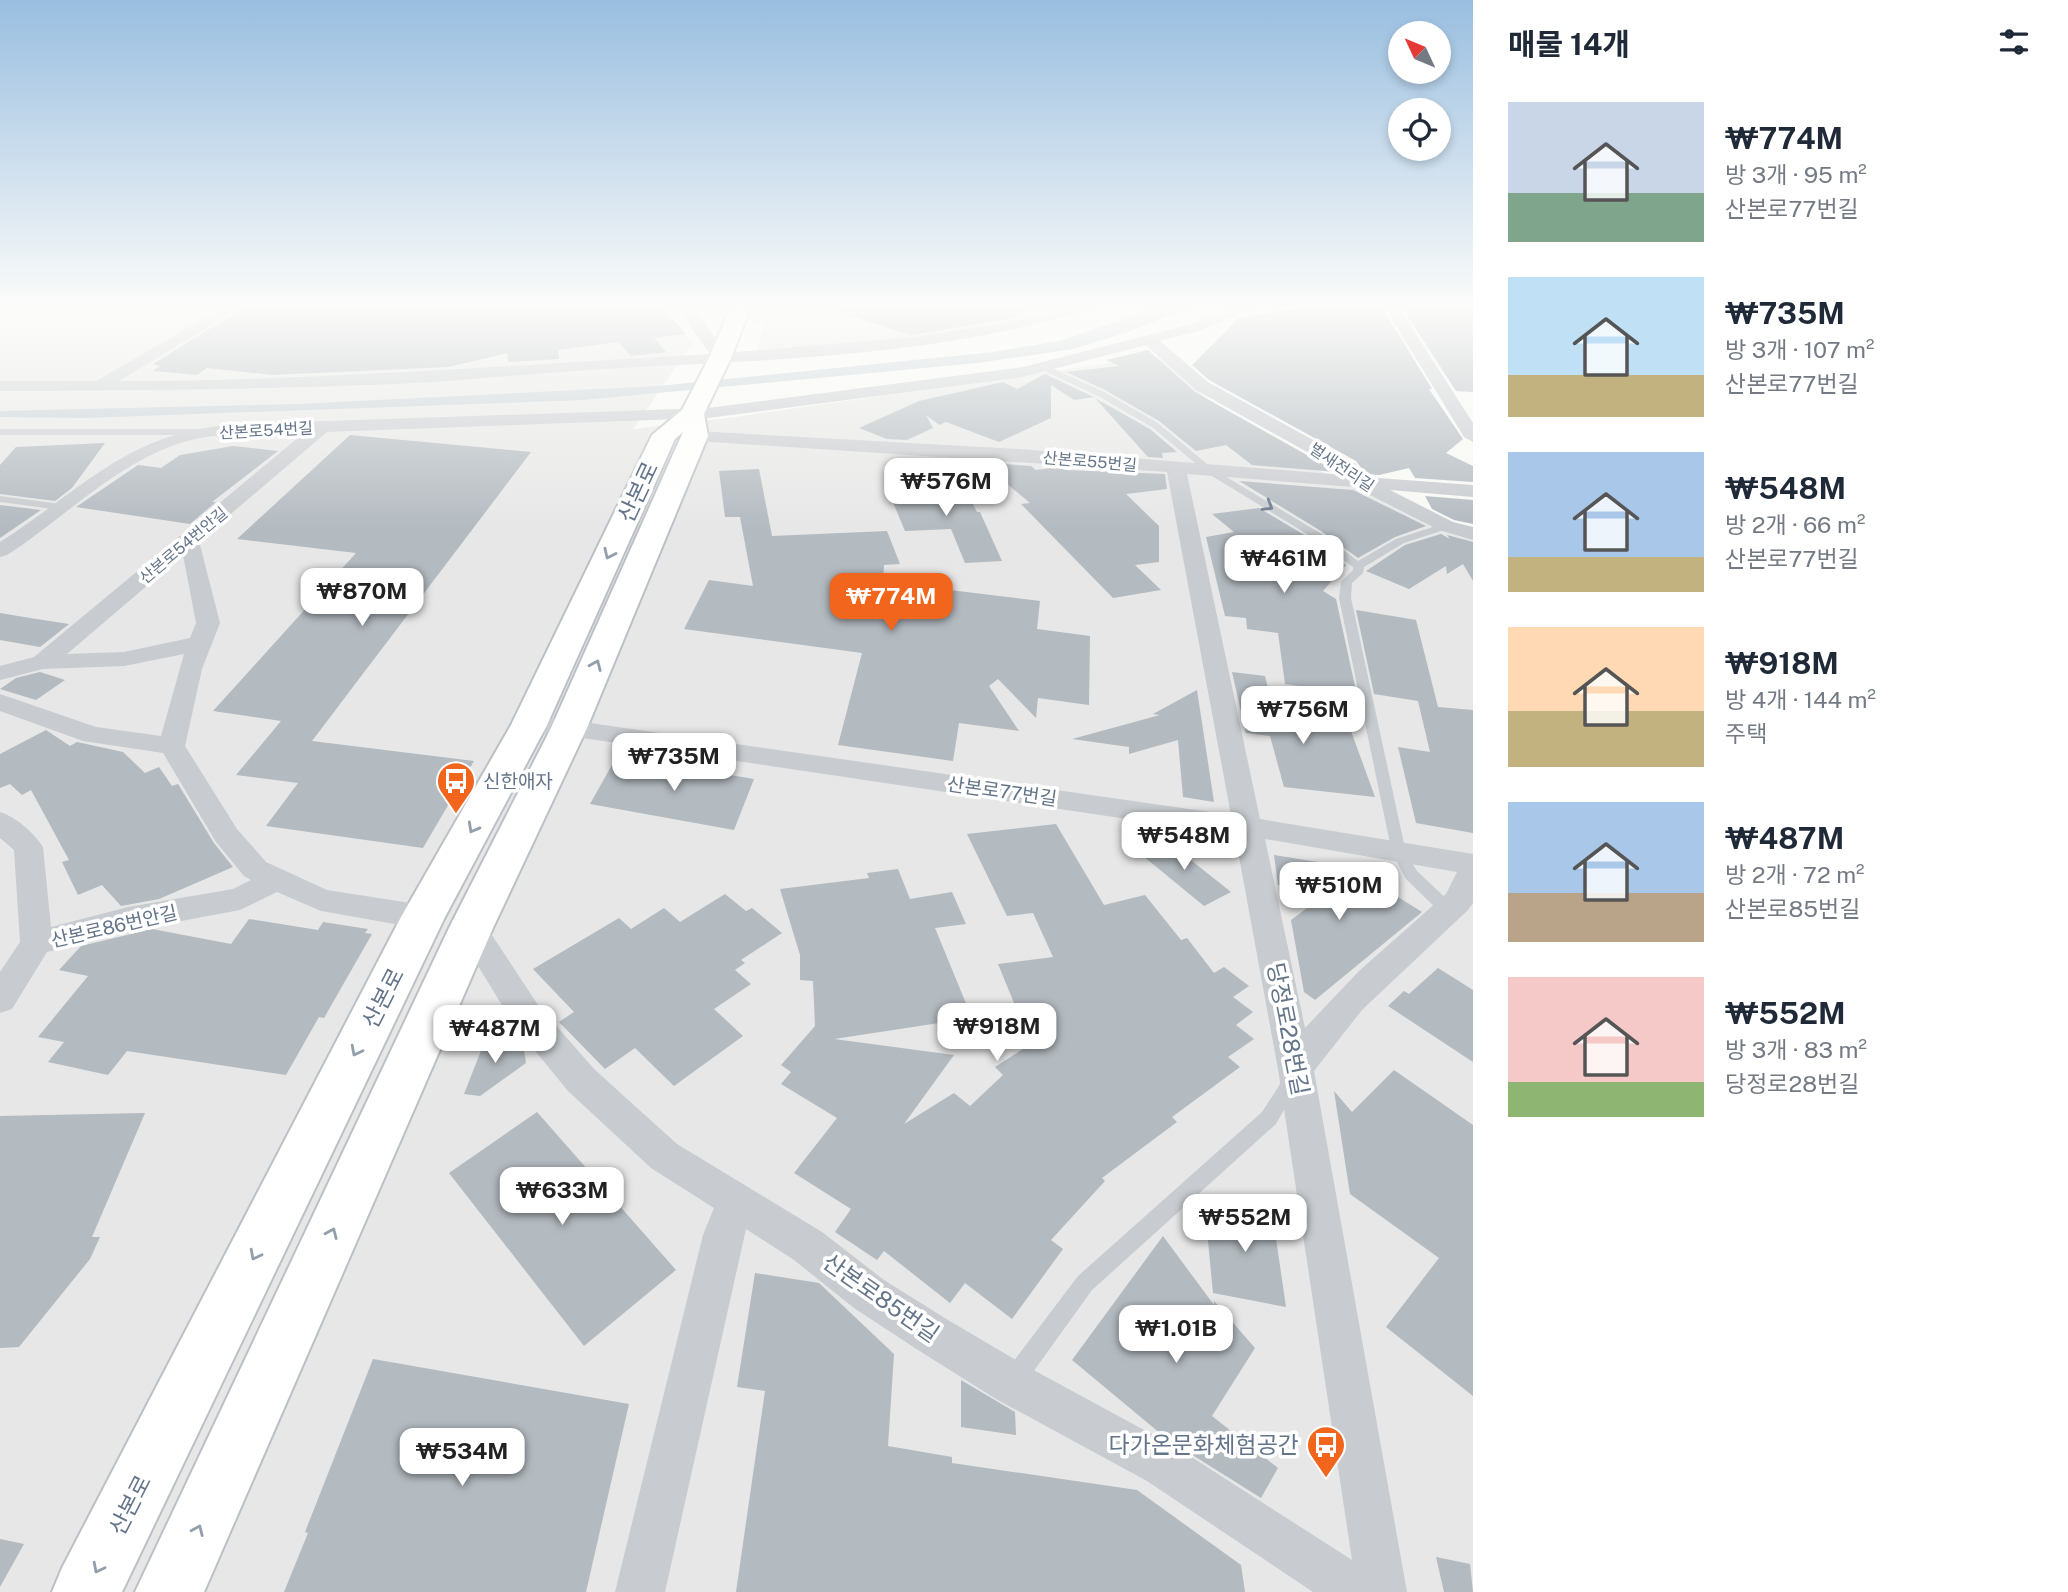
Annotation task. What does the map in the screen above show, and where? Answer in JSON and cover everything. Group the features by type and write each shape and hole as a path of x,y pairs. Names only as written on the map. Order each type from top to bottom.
{"street":[{"path":"102,384 108,380"},
{"path":"0,386 170,386 358,380"},
{"path":"694,420 711,380"},
{"path":"694,420 961,380"},
{"name":"벌새전리길","path":"1197,380 1202,386 1348,467 1358,482 1446,526 1473,534"},
{"path":"1438,380 1473,437"},
{"name":"산본로55번길","path":"694,420 1019,456 1473,491"},
{"name":"산본로54번길","path":"0,551 142,454 178,438 217,432 322,427 694,420"},
{"name":"산본로","path":"549,727 664,435 694,420"},
{"name":"산본로","path":"86,1592 447,923 549,727 694,420"},
{"name":"산본로54번안길","path":"43,662 322,427"},
{"name":"당정로28번길","path":"1176,468 1198,589 1249,827 1296,1069 1382,1592"},
{"path":"172,746 198,644 208,622 194,556 187,542"},
{"path":"0,673 43,662 124,659 198,644"},
{"path":"0,702 92,734 172,746 197,783 226,835 255,869 321,900 447,923"},
{"name":"산본로77번길","path":"549,727 1249,827 1473,866"},
{"name":"산본로86번안길","path":"0,822 27,847 36,943 128,919 240,899 277,879"},
{"path":"1296,1069 1312,1042 1334,1014 1448,910 1466,890 1473,866"},
{"name":"산본로","path":"169,1592 447,923"},
{"name":"산본로85번길","path":"447,923 581,1080 664,1156 737,1199 808,1246 869,1294 1012,1382 1163,1465 1357,1592"},
{"path":"0,1000 36,943"},
{"path":"640,1592 723,1235 737,1199"}],"lane":[{"path":"1072,380 1155,425 1210,471 1316,535 1358,566"},
{"path":"0,432 217,432"},
{"path":"0,499 61,507"},
{"path":"1358,566 1400,541 1446,526"},
{"path":"1358,566 1359,571 1347,582 1345,598 1399,853 1411,875 1448,910"},
{"path":"1012,1382 1085,1283 1269,1118 1284,1096 1296,1069"}],"shaded area":[{"path":"0,380 667,380 633,429 990,380 1186,380 1239,427 1316,469 1442,530 1473,539 1473,1592 0,1592"},
{"path":"714,380 793,380 583,400 85,418 0,417 0,411 297,404 658,386"}],"building":[{"path":"1033,380 1058,380 1094,397 1074,400 1051,385 1051,418 999,442 946,422 939,425 926,415 933,428 907,440 887,439 859,428 919,401 1003,382 1017,389"},
{"path":"1084,380 1182,380 1195,392 1337,472 1252,465 1226,445 1196,451 1159,421"},
{"path":"1210,380 1427,380 1432,389 1429,389 1463,439 1446,453 1473,466 1473,482 1415,478 1409,468 1379,475 1366,474 1356,461"},
{"path":"1449,380 1473,380 1473,392 1456,391"},
{"path":"1095,398 1150,429 1177,452 1162,453 1163,458 1148,457"},
{"path":"350,435 531,452 312,741 474,761 423,848 266,826 298,783 236,775 281,721 213,711 356,553 237,539"},
{"path":"105,443 72,488 55,501 0,494 0,465 16,447"},
{"path":"233,446 278,451 212,502 216,502 190,524 76,507 138,465 161,468 180,455"},
{"path":"1003,464 1031,466 1036,470 1058,467 1066,470 1165,474 1167,489 1126,494 1159,526 1159,562 1135,565 1161,590 1113,598 1021,504 1030,503 987,467"},
{"path":"759,469 772,536 887,531 900,564 884,565 883,582 1040,601 1037,629 1090,636 1089,705 1038,698 1036,718 998,679 989,686 1019,731 959,723 953,761 838,745 862,653 684,629 709,580 753,586 740,517 725,517 719,471"},
{"path":"1239,481 1353,490 1426,526 1395,537 1358,558 1321,531"},
{"path":"963,485 977,512 980,512 1002,561 965,563 951,529 905,531 887,488"},
{"path":"1425,496 1473,500 1473,524 1454,520 1432,509"},
{"path":"0,505 41,510 0,538"},
{"path":"1259,508 1311,539 1346,565 1323,591 1336,599 1356,691 1352,690 1353,694 1285,684 1278,633 1247,629 1246,618 1225,616 1206,537 1234,532 1212,514"},
{"path":"1441,534 1450,539 1447,535 1473,542 1473,581 1463,564 1447,574 1446,566 1409,589 1366,571 1405,545"},
{"path":"1356,610 1416,620 1438,707 1473,710 1473,833 1416,823 1398,747 1430,752 1418,701 1374,694"},
{"path":"0,613 69,624 40,647 0,640"},
{"path":"40,672 65,680 36,700 0,689 16,678"},
{"path":"1232,672 1265,676 1277,724 1351,731 1375,797 1284,787 1270,736 1246,733"},
{"path":"1197,690 1214,802 1183,797 1178,740 1129,754 1129,747 1072,739 1160,715 1153,714"},
{"path":"46,730 70,746 77,742 123,752 145,773 159,767 172,786 178,784 214,843 233,867 159,899 121,906 102,885 78,895 62,862 69,860 31,790 22,795 10,784 0,788 0,754"},
{"path":"617,756 754,779 734,830 590,804"},
{"path":"1056,824 1104,905 1145,895 1181,940 1187,938 1214,973 1224,967 1249,986 1233,997 1253,1012 1236,1025 1254,1039 1228,1057 1240,1067 1172,1117 1177,1122 1102,1178 1105,1181 1051,1240 1063,1249 1012,1319 965,1283 950,1303 884,1251 877,1260 835,1232 851,1209 794,1173 837,1118 781,1084 791,1072 781,1065 815,1026 813,981 800,980 800,955 780,889 869,878 867,873 898,869 910,899 952,892 966,924 935,928 972,1018 834,1039 954,1055 904,1124 954,1093 970,1106 1003,1075 995,1067 1031,1044 998,964 1053,957 1033,913 1007,916 967,834"},
{"path":"1163,838 1231,892 1204,906 1137,851"},
{"path":"1274,855 1324,863 1329,891 1342,881 1366,877 1422,912 1315,1000 1304,992 1291,920 1326,894 1278,885"},
{"path":"725,894 746,911 752,908 782,933 741,960 745,963 735,970 751,984 714,1009 743,1036 674,1086 635,1048 605,1069 559,1022 574,1012 533,969 619,918 631,929 664,908 680,922"},
{"path":"249,919 318,930 323,922 368,929 365,933 372,934 324,1018 319,1017 286,1075 127,1051 108,1075 48,1062 64,1042 38,1037 88,976 59,970 81,946 152,929 231,944"},
{"path":"1438,968 1473,990 1473,1062 1388,1006 1404,991 1409,994"},
{"path":"486,1038 523,1043 526,1063 480,1096 464,1094"},
{"path":"1394,1070 1473,1125 1473,1396 1386,1327 1439,1258 1350,1194 1334,1091 1352,1112"},
{"path":"537,1112 676,1270 584,1346 449,1173"},
{"path":"145,1113 92,1237 100,1237 90,1259 19,1347 0,1348 0,1116"},
{"path":"1217,1201 1272,1211 1286,1307 1213,1293 1205,1210 1218,1212"},
{"path":"1163,1236 1214,1305 1214,1301 1255,1348 1212,1416 1278,1468 1261,1498 1167,1439 1072,1360"},
{"path":"755,1273 819,1283 894,1354 888,1446 952,1457 952,1463 1137,1490 1241,1565 1245,1592 736,1592 765,1391 737,1387"},
{"path":"373,1359 629,1404 586,1592 284,1592"},
{"path":"961,1380 1015,1412 1016,1435 961,1427"},
{"path":"0,1539 24,1544 0,1587"},
{"path":"1436,1557 1470,1564 1473,1592 1444,1592"}],"place":[{"name":"신한애자","path":"456,815"},
{"name":"다가온문화체험공간","path":"1326,1479"}]}
